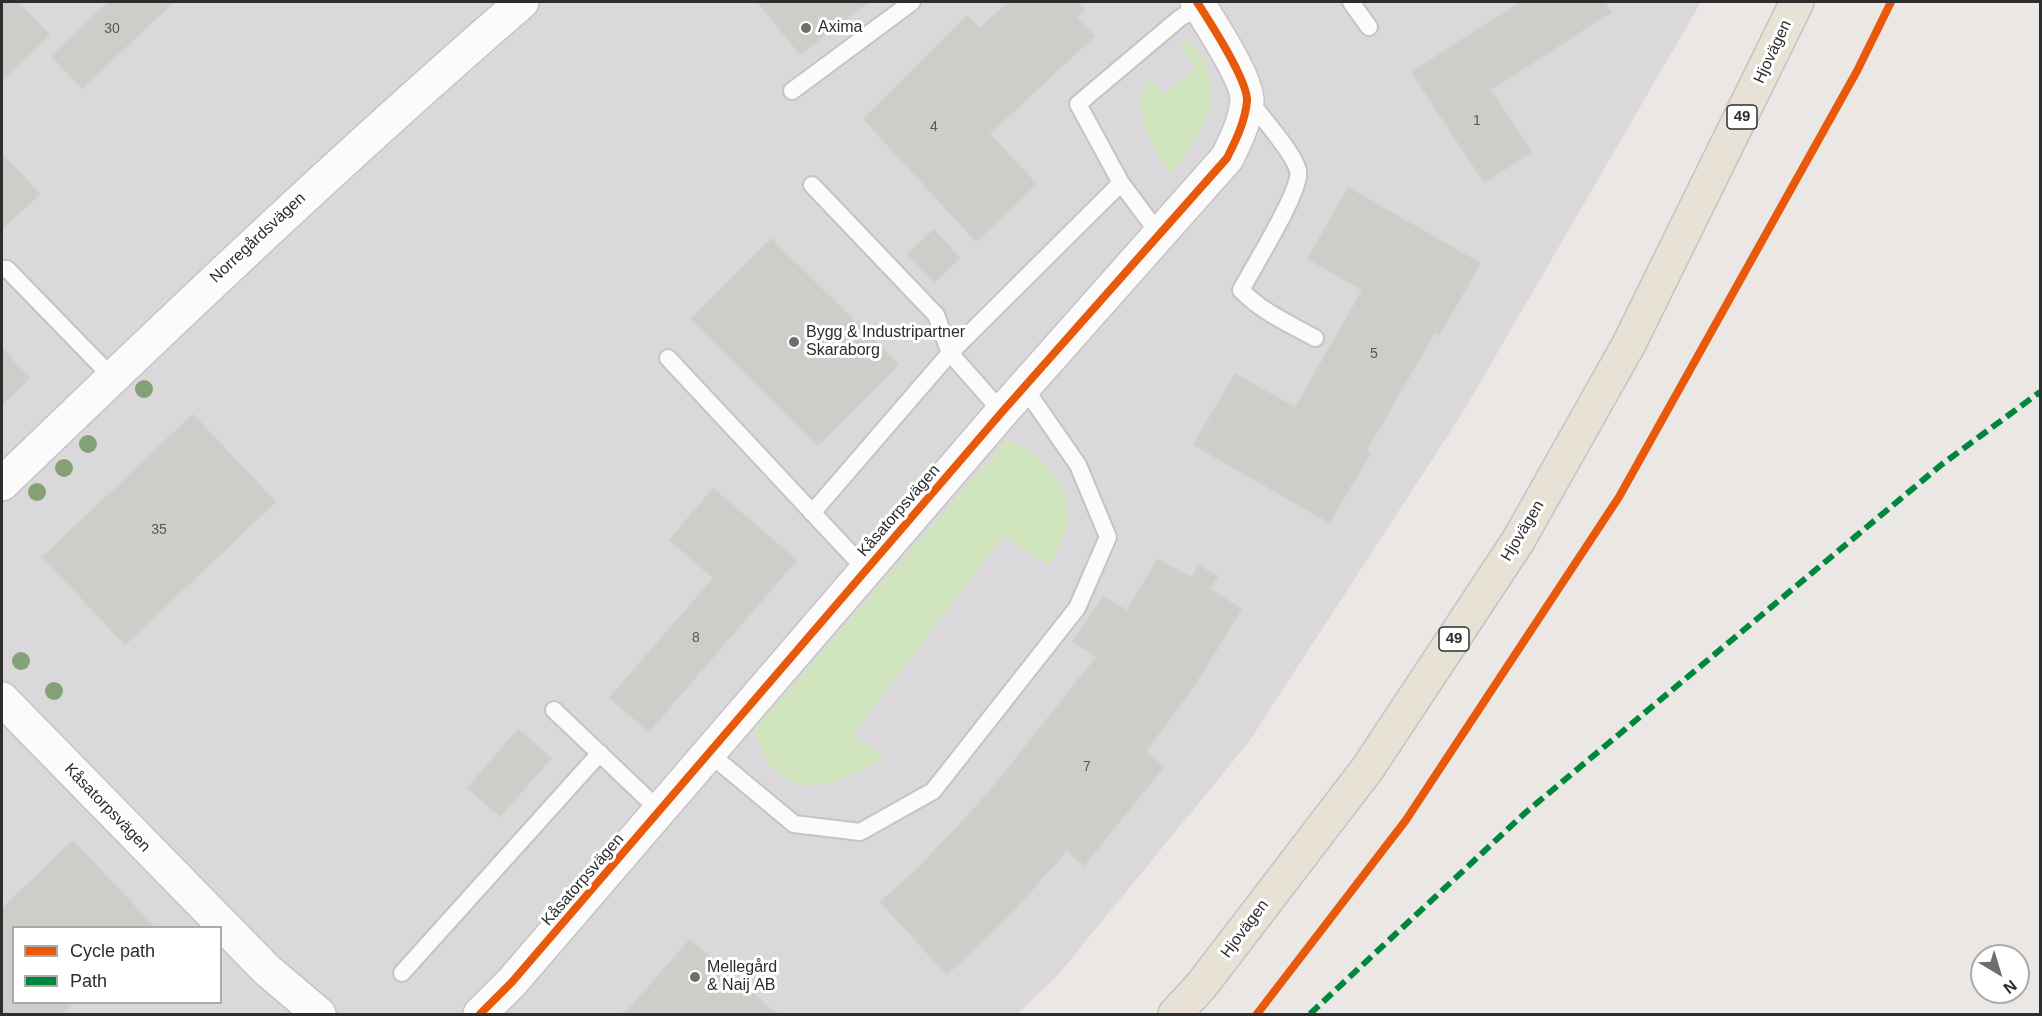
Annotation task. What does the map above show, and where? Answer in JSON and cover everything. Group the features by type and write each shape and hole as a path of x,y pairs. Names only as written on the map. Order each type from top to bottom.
{"main road":[{"name":"Hjovägen","path":"1175,1014 1201,986 1368,768 1518,541 1629,344 1797,2"}],"street":[{"name":"Norregårdsvägen","path":"2,484 384,121 522,2"},
{"path":"1198,4 1221,37 1247,99"},
{"name":"Kåsatorpsvägen","path":"480,1014 512,982 710,754 1002,411 1227,158 1240,131 1247,99"},
{"name":"Kåsatorpsvägen","path":"2,699 267,970 319,1014"}],"lane":[{"path":"792,91 912,2"},
{"path":"1351,2 1369,27"},
{"path":"1159,234 1121,183 1078,104 1198,4"},
{"path":"1247,99 1290,155 1298,171 1296,188 1240,290 1274,318 1315,338"},
{"path":"812,513 950,353 1121,183"},
{"path":"812,185 936,315 950,353 1002,411"},
{"path":"2,269 8,269 112,377"},
{"path":"668,358 867,570"},
{"path":"710,754 794,824 860,832 933,791 1077,608 1108,537 1078,465 1024,387"},
{"path":"554,710 660,811"},
{"path":"402,973 600,753"}],"shaded area":[{"path":"2,2 1701,2 1463,412 1248,743 1057,976 1017,1014 2,1014"}],"green space":[{"path":"1187,39 1204,61 1210,77 1212,92 1210,107 1198,136 1172,175 1151,142 1142,116 1141,103 1143,90 1149,79 1165,95 1196,67 1179,45"},
{"path":"1006,441 1021,445 1037,458 1062,487 1067,499 1068,523 1058,550 1049,565 1004,536 853,734 885,757 865,769 826,784 807,785 791,782 776,771 764,754 755,729"}],"building":[{"path":"2,2 18,2 50,35 2,81"},
{"path":"108,2 174,2 82,89 51,56"},
{"name":"Axima","path":"757,2 869,2 800,55"},
{"path":"1008,2 1076,2 1085,10 1077,18 1095,36 990,134 1037,184 976,242 863,119 967,15 980,28"},
{"path":"1520,2 1605,2 1612,12 1491,90 1532,152 1484,183 1411,72"},
{"path":"2,153 40,194 2,230"},
{"path":"1348,187 1481,263 1439,336 1435,333 1367,450 1371,453 1329,523 1193,445 1235,373 1295,407 1362,290 1307,259"},
{"path":"934,229 960,258 934,283 907,254"},
{"name":"Bygg & Industripartner Skaraborg","path":"771,238 899,365 818,446 690,319"},
{"path":"2,348 30,378 2,405"},
{"path":"193,414 276,502 125,645 42,557"},
{"path":"713,488 797,560 649,732 609,698 713,578 669,540"},
{"path":"1157,559 1192,577 1199,565 1218,576 1211,589 1242,609 1193,688 1146,752 1164,767 1084,866 1067,851 1010,915 947,975 880,902 918,868 988,793 1096,657 1072,642 1103,596 1127,610"},
{"path":"518,729 552,758 500,817 467,788"},
{"path":"73,840 154,926 12,926 12,1004 73,1004 63,1014 2,1014 2,908"},
{"name":"Mellegård & Naij AB","path":"690,939 777,1014 624,1014"}],"marked path":[{"path":"1310,1014 1525,813 1941,465 2040,392"}],"cycle path":[{"path":"480,1014 512,982 1002,412 1227,158 1244,116 1246,91 1227,51 1197,2"},
{"path":"1257,1014 1406,820 1619,497 1857,71 1891,2"}],"place":[{"name":"Axima","path":"806,28"},
{"name":"Bygg & Industripartner Skaraborg","path":"794,342"},
{"name":"Mellegård & Naij AB","path":"695,977"}]}
